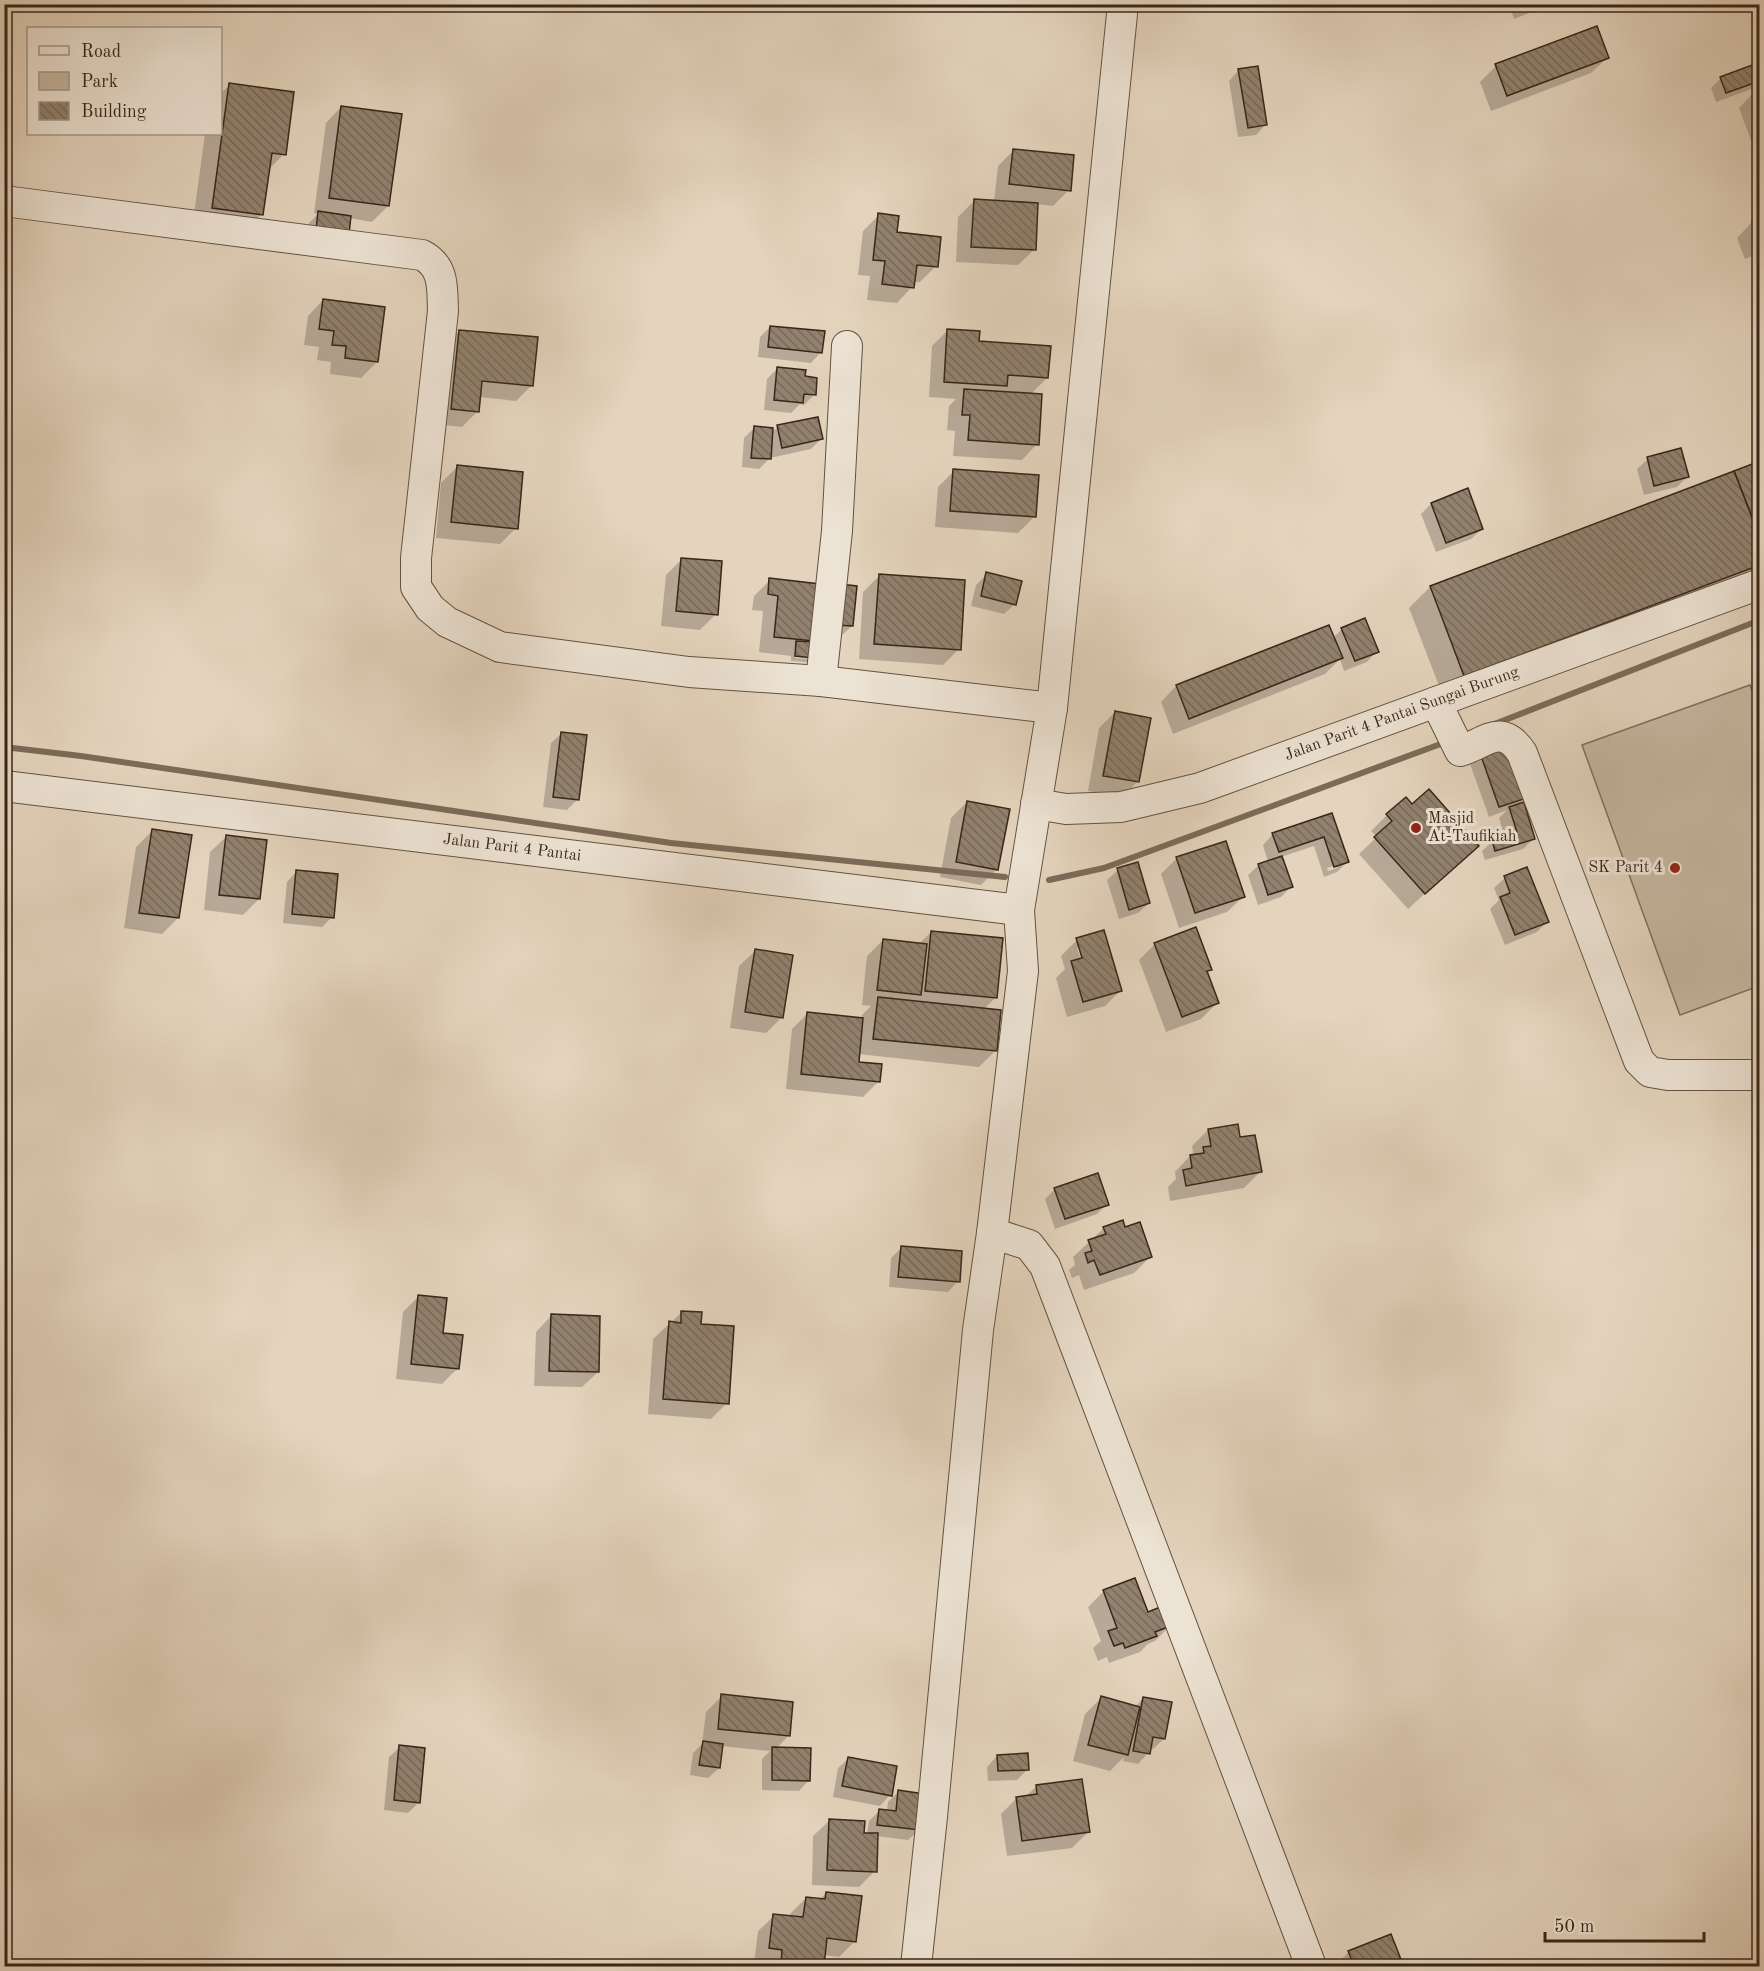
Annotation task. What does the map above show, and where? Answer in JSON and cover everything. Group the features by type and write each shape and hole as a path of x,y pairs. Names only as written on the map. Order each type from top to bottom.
{"street":[{"path":"916,1966 978,1330 992,1233 1023,971 1019,910 1052,708 1123,4"},
{"path":"4,201 422,255 437,265 442,282 443,311 416,558 416,587 430,608 447,622 500,647 689,672 821,681 1052,708"},
{"path":"821,681 837,531 847,346"},
{"name":"Jalan Parit 4 Pantai Sungai Burung","path":"1036,804 1066,809 1121,807 1446,724 1760,584"},
{"path":"1446,724 1460,751 1490,736 1503,737 1516,743 1522,753 1639,1061 1650,1072 1668,1075 1760,1075"},
{"name":"Jalan Parit 4 Pantai","path":"4,786 1019,910"},
{"path":"992,1233 1029,1245 1045,1266 1311,1966"}],"green space":[{"name":"SK Parit 4","path":"1750,685 1760,712 1759,986 1680,1015 1582,745"}],"building":[{"path":"1597,26 1609,58 1507,96 1495,64"},
{"path":"1760,62 1760,81 1726,93 1720,77"},
{"path":"1258,66 1267,125 1248,128 1238,69"},
{"path":"229,83 294,92 286,155 272,153 263,215 212,208"},
{"path":"341,106 402,114 389,206 329,198"},
{"path":"1013,149 1074,155 1071,191 1009,184"},
{"path":"974,199 1038,203 1036,250 971,247"},
{"path":"318,211 351,216 349,234 316,230"},
{"path":"878,213 899,216 897,232 941,237 938,267 917,265 914,288 882,284 885,261 873,260"},
{"path":"1760,218 1760,240 1752,221"},
{"path":"323,299 385,307 378,362 345,358 346,346 332,345 334,331 319,329"},
{"path":"770,326 825,331 822,353 768,347"},
{"path":"947,329 980,331 979,341 1051,346 1048,378 1008,375 1007,386 944,382"},
{"path":"459,330 538,337 533,386 482,381 479,412 451,409"},
{"path":"777,367 806,370 805,376 817,378 816,395 804,394 803,403 774,400"},
{"path":"964,389 1042,394 1039,445 968,440 970,415 962,415"},
{"path":"818,417 823,439 782,448 777,425"},
{"path":"754,426 773,428 771,459 751,458"},
{"path":"1681,448 1689,477 1654,486 1647,457"},
{"path":"1760,461 1760,538 1734,471"},
{"path":"457,465 523,472 518,529 451,522"},
{"path":"953,469 1039,475 1036,517 950,511"},
{"path":"1734,471 1760,538 1760,565 1464,676 1430,586"},
{"path":"1468,488 1483,529 1446,543 1431,503"},
{"path":"681,558 722,561 718,615 676,611"},
{"path":"986,572 1022,581 1016,605 981,596"},
{"path":"879,574 965,580 961,650 874,644"},
{"path":"769,578 820,584 814,641 774,637 778,596 768,594"},
{"path":"839,584 857,586 853,626 836,625"},
{"path":"1365,618 1379,652 1355,661 1341,628"},
{"path":"1329,625 1343,658 1189,719 1176,685"},
{"path":"796,641 815,642 813,658 795,656"},
{"path":"1115,711 1151,718 1139,782 1103,776"},
{"path":"561,732 587,735 579,800 553,797"},
{"path":"1507,743 1527,798 1499,807 1480,753"},
{"path":"1429,789 1479,846 1425,894 1374,837 1392,821 1386,814 1406,797 1412,804"},
{"path":"967,801 1010,809 998,870 956,862"},
{"path":"1524,802 1535,839 1495,851 1492,840 1517,832 1509,807"},
{"path":"1332,813 1349,862 1334,867 1324,837 1279,852 1272,833"},
{"path":"152,829 192,835 179,918 139,913"},
{"path":"226,835 267,840 260,899 219,895"},
{"path":"1226,841 1245,897 1195,913 1176,857"},
{"path":"1282,856 1293,887 1268,895 1258,864"},
{"path":"1138,862 1150,903 1129,910 1117,868"},
{"path":"1527,867 1549,922 1515,935 1500,897 1510,893 1504,876"},
{"path":"296,870 338,874 334,918 292,914"},
{"path":"1196,927 1212,970 1207,971 1219,1003 1182,1017 1154,943"},
{"path":"1104,930 1122,991 1083,1002 1071,961 1082,958 1076,938"},
{"path":"931,931 1003,938 997,998 925,991"},
{"path":"883,939 927,944 921,995 877,990"},
{"path":"755,949 793,955 783,1018 745,1012"},
{"path":"878,997 1001,1010 997,1051 873,1039"},
{"path":"807,1012 863,1018 859,1062 882,1064 880,1082 801,1074"},
{"path":"1238,1124 1240,1137 1255,1135 1262,1172 1186,1186 1183,1170 1192,1168 1190,1155 1204,1153 1203,1147 1211,1146 1208,1129"},
{"path":"1098,1173 1109,1205 1065,1219 1054,1188"},
{"path":"1123,1220 1125,1227 1140,1222 1152,1257 1100,1275 1094,1260 1088,1263 1085,1253 1092,1251 1088,1240 1106,1234 1103,1227"},
{"path":"901,1246 962,1251 960,1282 898,1277"},
{"path":"418,1295 447,1298 443,1333 463,1335 459,1369 411,1364"},
{"path":"681,1311 702,1312 701,1324 734,1326 729,1404 663,1399 669,1321 681,1323"},
{"path":"551,1314 600,1316 599,1372 549,1371"},
{"path":"1135,1578 1148,1612 1165,1605 1173,1625 1155,1632 1157,1636 1125,1648 1123,1643 1114,1646 1108,1631 1117,1628 1103,1590"},
{"path":"721,1694 793,1702 790,1736 718,1729"},
{"path":"1101,1696 1140,1707 1128,1755 1088,1745"},
{"path":"1143,1697 1172,1702 1165,1739 1153,1737 1150,1754 1133,1751"},
{"path":"703,1741 723,1744 720,1768 699,1765"},
{"path":"399,1745 425,1748 420,1803 394,1800"},
{"path":"772,1747 811,1748 810,1781 772,1780"},
{"path":"1028,1753 1029,1770 998,1771 997,1755"},
{"path":"848,1757 897,1766 892,1796 842,1786"},
{"path":"1082,1779 1090,1832 1022,1841 1016,1797 1037,1794 1036,1785"},
{"path":"898,1790 924,1794 920,1830 877,1825 879,1809 896,1811"},
{"path":"829,1819 865,1821 864,1833 878,1833 877,1872 827,1870"},
{"path":"826,1892 862,1896 856,1942 827,1938 824,1966 781,1965 782,1950 769,1948 773,1914 803,1917 806,1897 825,1899"},
{"path":"1391,1934 1402,1962 1390,1966 1354,1966 1348,1951"}],"waterway":[{"path":"1492,725 1760,620"},
{"path":"1049,880 1104,868 1446,742"},
{"path":"4,747 81,756 671,843 1005,877"}],"place":[{"name":"Masjid At-Taufikiah","path":"1416,828"},
{"name":"SK Parit 4","path":"1675,868"}]}
